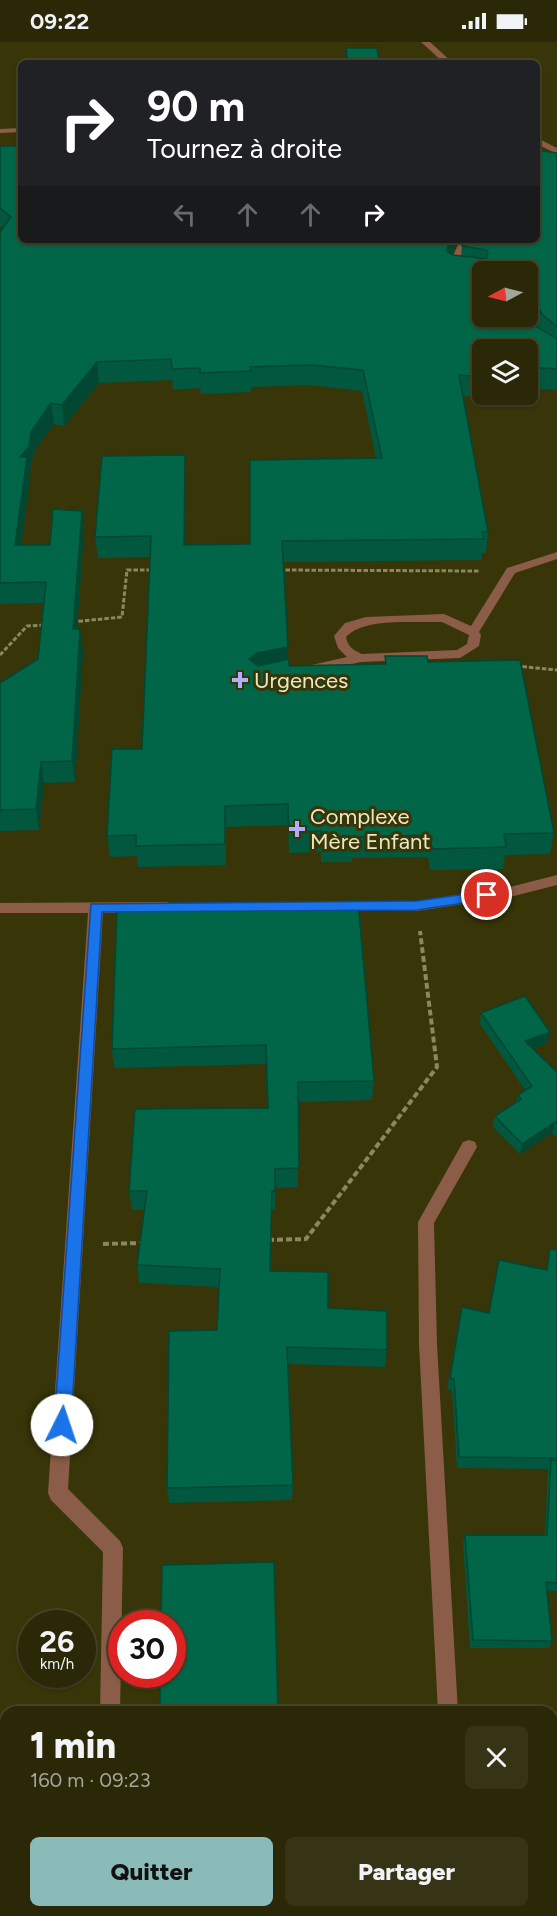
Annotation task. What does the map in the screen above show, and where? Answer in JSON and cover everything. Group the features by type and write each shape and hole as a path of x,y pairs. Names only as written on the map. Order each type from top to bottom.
{"street":[{"path":"425,42 446,60"},
{"path":"0,131 18,130"},
{"path":"540,142 557,151"},
{"path":"462,243 452,270 472,273"},
{"path":"472,632 511,571 557,555"},
{"path":"292,674 361,658 460,654 473,646 475,635 444,618 366,621 349,626 340,636 340,645 348,654 361,658"},
{"path":"322,906 417,906 510,892 557,880"},
{"path":"96,907 58,1493 113,1548 110,1706"},
{"path":"0,908 179,907"},
{"path":"448,1706 428,1344 426,1222 469,1147"}],"path":[{"path":"63,623 122,617 127,570 161,569"},
{"path":"271,570 511,571"},
{"path":"0,655 27,626 51,624"},
{"path":"460,654 539,670 557,670"},
{"path":"260,1240 306,1239 437,1067 417,906"},
{"path":"75,1245 144,1243"}],"building":[{"path":"346,48 377,48 379,60 348,60"},
{"path":"0,146 18,146 18,243 450,243 446,251 453,255 486,259 488,253 486,250 462,246 464,243 540,243 540,150 557,153 557,327 538,307 538,261 472,261 472,327 537,327 557,339 557,369 538,368 538,339 472,339 472,376 459,375 488,532 482,532 484,539 282,541 288,647 257,653 249,659 258,666 289,659 289,666 386,664 385,656 427,656 428,662 520,660 554,833 504,834 506,847 432,849 430,835 353,837 353,841 322,841 321,831 289,832 288,804 225,806 225,844 136,846 136,835 107,836 112,749 142,749 151,536 95,537 102,456 185,455 184,545 250,544 250,460 382,458 363,370 311,365 250,367 251,371 200,373 200,368 172,369 171,359 97,362 62,405 51,403 31,432 29,447 20,457 27,457 15,545 50,545 53,509 82,511 73,629 80,629 72,761 41,762 36,809 0,810 0,683 38,659 46,582 0,583 0,232 11,217 0,208"},
{"path":"358,901 374,1081 298,1082 299,1168 275,1169 275,1191 272,1191 270,1271 328,1272 328,1308 387,1311 387,1350 287,1347 293,1485 167,1488 169,1331 217,1330 220,1269 137,1265 147,1191 129,1191 135,1109 268,1108 266,1045 112,1049 117,908"},
{"path":"525,996 550,1032 525,1041 557,1072 557,1124 555,1122 522,1144 495,1116 521,1099 518,1095 532,1086 481,1013"},
{"path":"550,1249 557,1250 557,1458 459,1457 454,1379 450,1378 462,1307 489,1313 499,1260 547,1270"},
{"path":"551,1460 557,1461 557,1583 546,1582 552,1641 473,1640 465,1535 547,1535"},
{"path":"274,1562 278,1706 160,1706 160,1688 186,1688 186,1610 161,1610 162,1565"}],"place":[{"name":"Urgences","path":"240,680"},
{"name":"Complexe Mère Enfant","path":"297,829"}],"route":[{"path":"62,1425 96,907 417,906 487,895"}]}
